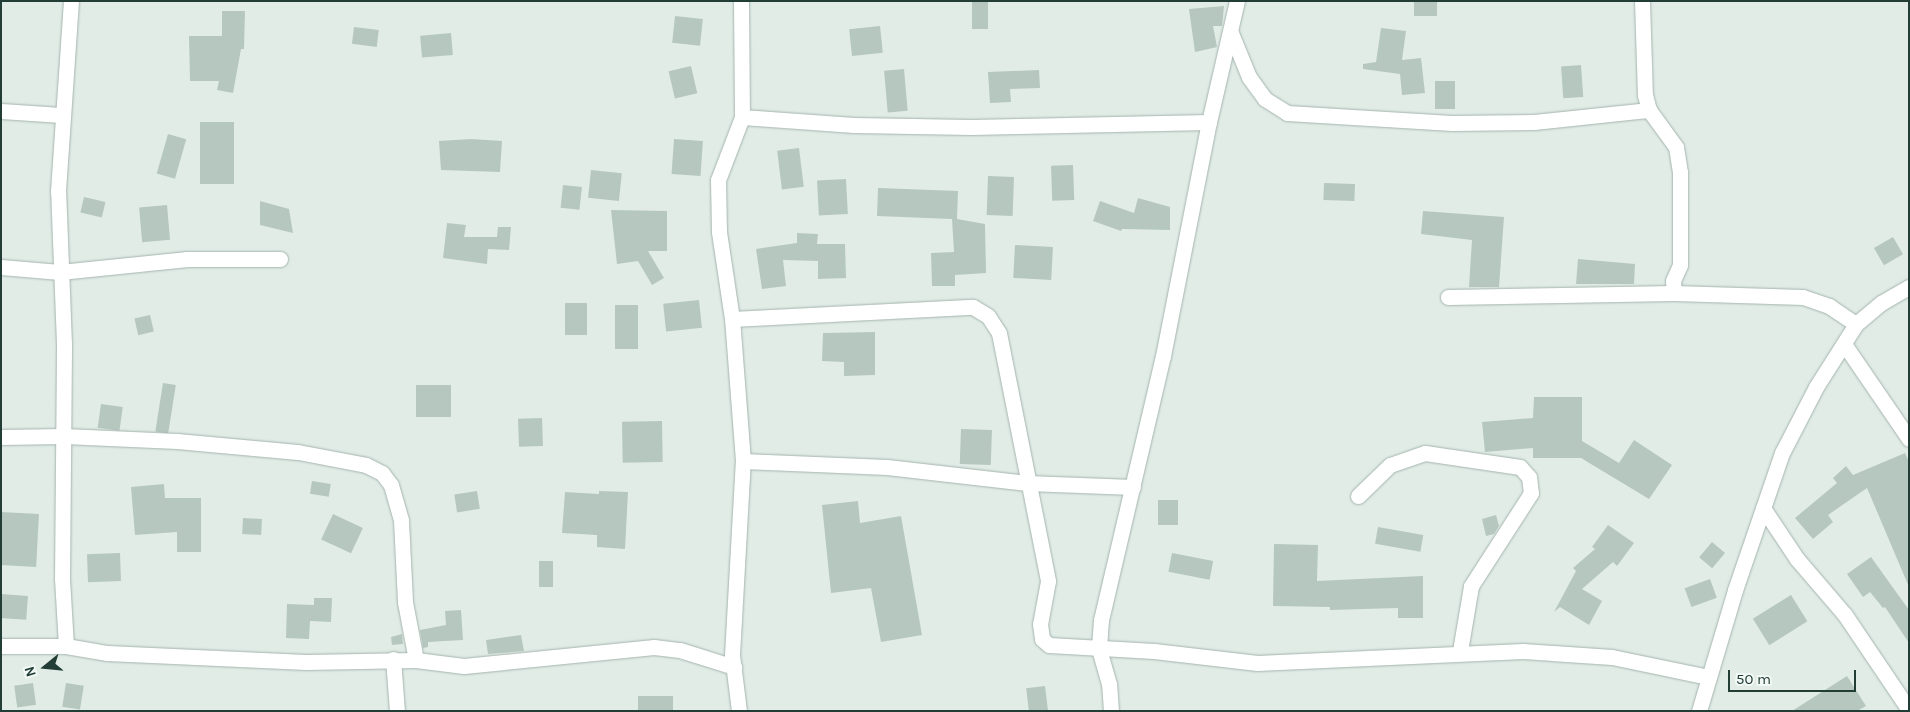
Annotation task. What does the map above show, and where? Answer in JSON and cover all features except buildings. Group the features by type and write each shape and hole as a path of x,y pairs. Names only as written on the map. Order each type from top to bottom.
{"street":[{"path":"66,646 62,579 64,436 58,191 61,116 71,1"},
{"path":"739,711 734,667 743,461 732,319 719,232 718,180 742,117 741,1"},
{"path":"1111,711 1109,684 1099,648 1101,620 1163,356 1208,122 1231,33 1237,1"},
{"path":"1642,1 1645,95 1649,110 1676,147 1680,172 1680,265 1673,280 1674,293"},
{"path":"1231,33 1254,84 1265,100 1287,113 1312,117 1452,123 1544,122 1649,110"},
{"path":"1,111 61,116"},
{"path":"742,117 854,125 971,127 1208,122"},
{"path":"1,267 60,272 187,259 280,259"},
{"path":"1699,711 1782,453 1816,387 1856,324 1881,303 1909,287"},
{"path":"1448,297 1674,293 1803,297 1829,306 1856,324"},
{"path":"732,319 973,307 988,316 999,333 1027,483 1048,581 1040,624 1042,639 1049,646 1154,651 1257,663 1375,659 1460,651 1523,650 1612,657 1709,677"},
{"path":"1844,344 1909,439"},
{"path":"1,437 64,436 177,441 298,452 366,465 382,473 391,485 401,520 406,612 416,660"},
{"path":"1358,496 1390,465 1425,453 1520,467 1529,477 1531,493 1471,586 1460,651"},
{"path":"743,461 887,467 1027,483 1133,487"},
{"path":"1763,508 1797,559 1845,615 1909,710"},
{"path":"1,646 66,646 107,653 278,661 416,660 441,666 464,666 582,656 623,648 654,647 680,650 734,667"},
{"path":"393,659 397,711"}]}
